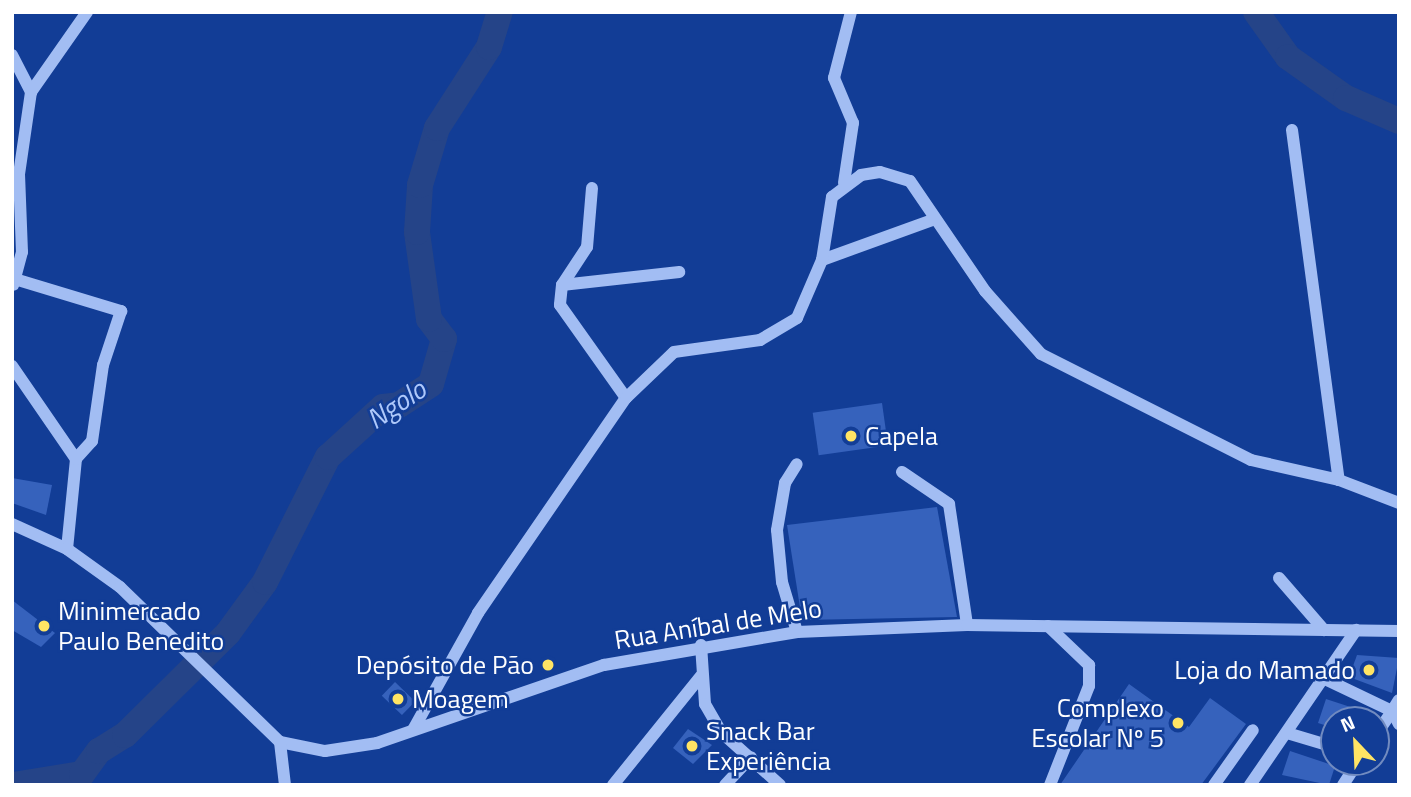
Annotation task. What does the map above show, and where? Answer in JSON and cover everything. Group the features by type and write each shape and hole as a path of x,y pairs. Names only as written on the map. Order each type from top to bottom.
{"street":[{"path":"67,549 76,459 92,441 103,365 121,311 15,283 19,174 31,92 87,12"},
{"path":"413,730 478,612 626,398 674,352 780,334 797,318 822,260 826,213 844,183 853,123 834,78 851,12"},
{"path":"12,55 31,92"},
{"path":"1292,130 1339,480"},
{"path":"844,183 880,172 899,174 1022,338 1041,354 1251,460 1339,480 1399,503"},
{"path":"593,188 587,247 562,285 560,305 569,324 626,398"},
{"path":"822,260 935,219"},
{"path":"562,285 679,272"},
{"path":"12,366 76,459"},
{"path":"797,464 785,483 777,530 782,582 797,632"},
{"path":"902,472 949,504 967,625"},
{"path":"12,524 67,549 120,587 280,742 285,785"},
{"path":"1279,578 1324,630"},
{"name":"Rua Aníbal de Melo","path":"280,742 325,751 413,730 604,665 701,645 797,632 967,625 1399,631"},
{"path":"1048,626 1088,665 1089,686 1050,785"},
{"path":"1250,785 1356,630"},
{"path":"701,645 705,704 721,732 780,785"},
{"path":"613,785 701,676"},
{"path":"1325,679 1396,705 1399,724"},
{"path":"1214,785 1253,730"},
{"path":"1287,733 1320,743"},
{"path":"725,785 751,757"}],"building":[{"name":"Capela","path":"882,403 888,446 819,455 813,413"},
{"path":"12,478 52,485 46,515 12,503"},
{"path":"937,507 957,617 802,620 787,525"},
{"path":"12,600 55,633 41,647 12,630"},
{"path":"1357,655 1399,658 1392,693 1349,677"},
{"name":"Moagem","path":"395,682 415,701 402,715 382,696"},
{"path":"1129,684 1189,727 1210,698 1246,724 1201,785 1060,785"},
{"path":"1326,699 1347,706 1324,706"},
{"name":"Snack Bar Experiência","path":"688,729 712,745 693,764 673,748"},
{"path":"1290,751 1320,761 1320,776 1332,776 1329,785 1282,775"}],"waterway":[{"name":"Ngolo","path":"13,785 82,774 99,751 125,735 228,633 265,582 328,457 383,407 399,405 431,384 444,339 429,319 417,232 420,185 437,128 489,47 500,12"},
{"path":"1256,12 1288,57 1346,98 1399,121"}],"place":[{"name":"Capela","path":"851,436"},
{"name":"Minimercado Paulo Benedito","path":"44,626"},
{"name":"Depósito de Pão","path":"548,665"},
{"name":"Loja do Mamado","path":"1369,670"},
{"name":"Moagem","path":"398,699"},
{"name":"Complexo Escolar Nº 5","path":"1178,723"},
{"name":"Snack Bar Experiência","path":"692,746"}]}
